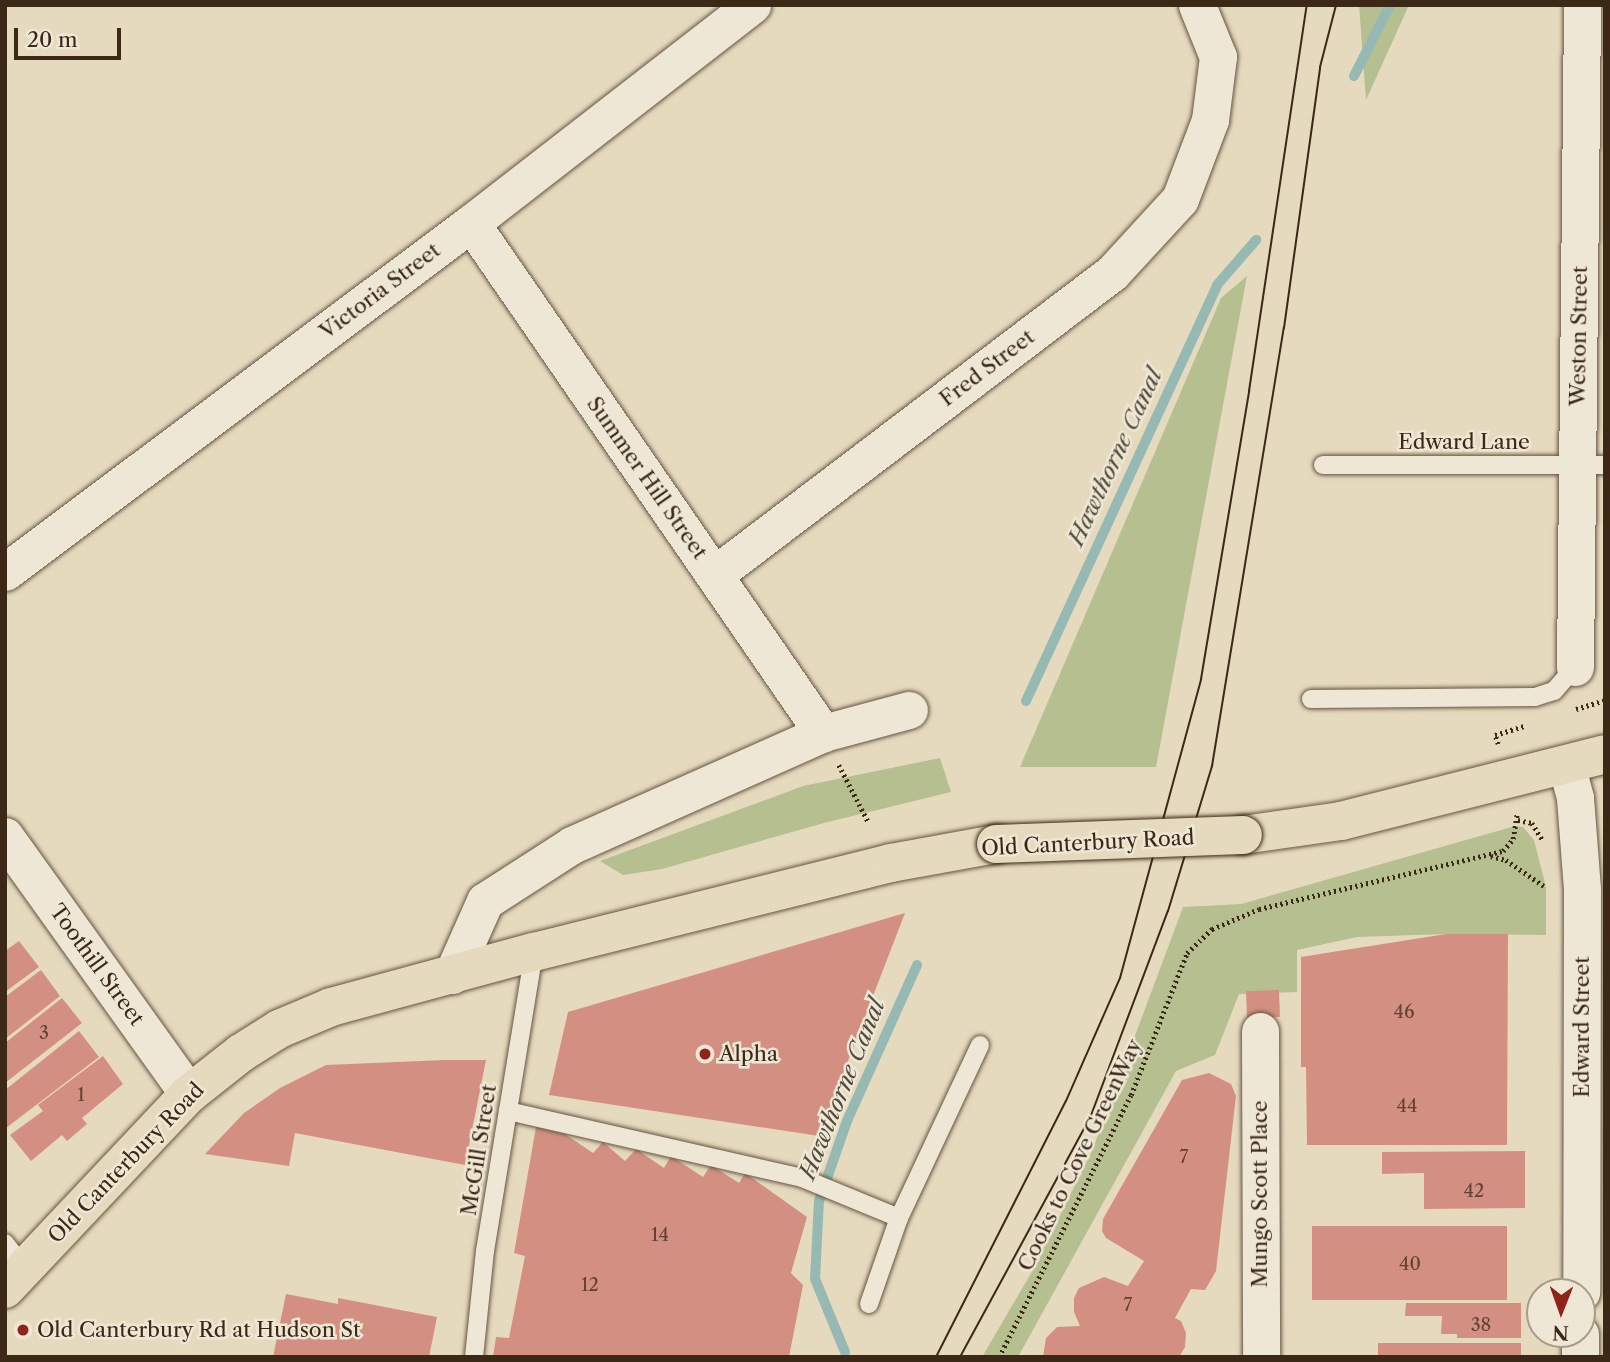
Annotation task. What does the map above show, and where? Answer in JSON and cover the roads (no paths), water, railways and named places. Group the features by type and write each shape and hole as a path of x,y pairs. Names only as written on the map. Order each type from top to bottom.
{"main road":[{"name":"Old Canterbury Road","path":"12,1267 189,1094 241,1053 279,1029 331,1007 534,952 891,863 996,844 1244,835 1340,821 1605,754"},
{"name":"Toothill Street","path":"5,836 189,1094"}],"street":[{"name":"Victoria Street","path":"5,572 471,223 752,5"},
{"name":"Fred Street","path":"714,575 1112,273 1180,199 1210,120 1218,57 1197,5"},
{"name":"Weston Street","path":"1575,667 1591,465 1582,5"},
{"name":"Summer Hill Street","path":"471,223 823,733"},
{"path":"452,975 485,901 572,845 823,733 909,710"},
{"name":"Edward Street","path":"1566,764 1575,798 1582,889 1581,1278"},
{"name":"Mungo Scott Place","path":"1260,1031 1261,1357"}],"lane":[{"name":"Edward Lane","path":"1323,465 1591,465"},
{"path":"1311,699 1535,697 1554,691 1575,667"},
{"name":"McGill Street","path":"474,1357 485,1251 534,952"},
{"path":"869,1304 899,1218 980,1045"},
{"path":"508,1111 802,1178 899,1218"}],"waterway":[{"name":"Hawthorne Canal","path":"1354,76 1390,5"},
{"name":"Hawthorne Canal","path":"1026,701 1217,285 1256,240"},
{"name":"Hawthorne Canal","path":"845,1352 815,1279 819,1201 847,1121 917,965"}],"tram line":[{"path":"936,1357 1066,1101 1120,978 1201,679 1249,391 1307,5"},
{"path":"960,1357 1090,1118 1168,911 1212,766 1284,328 1320,67 1336,5"}],"place":[{"name":"Alpha","path":"705,1054"},
{"name":"Old Canterbury Rd at Hudson St","path":"23,1330"}]}
